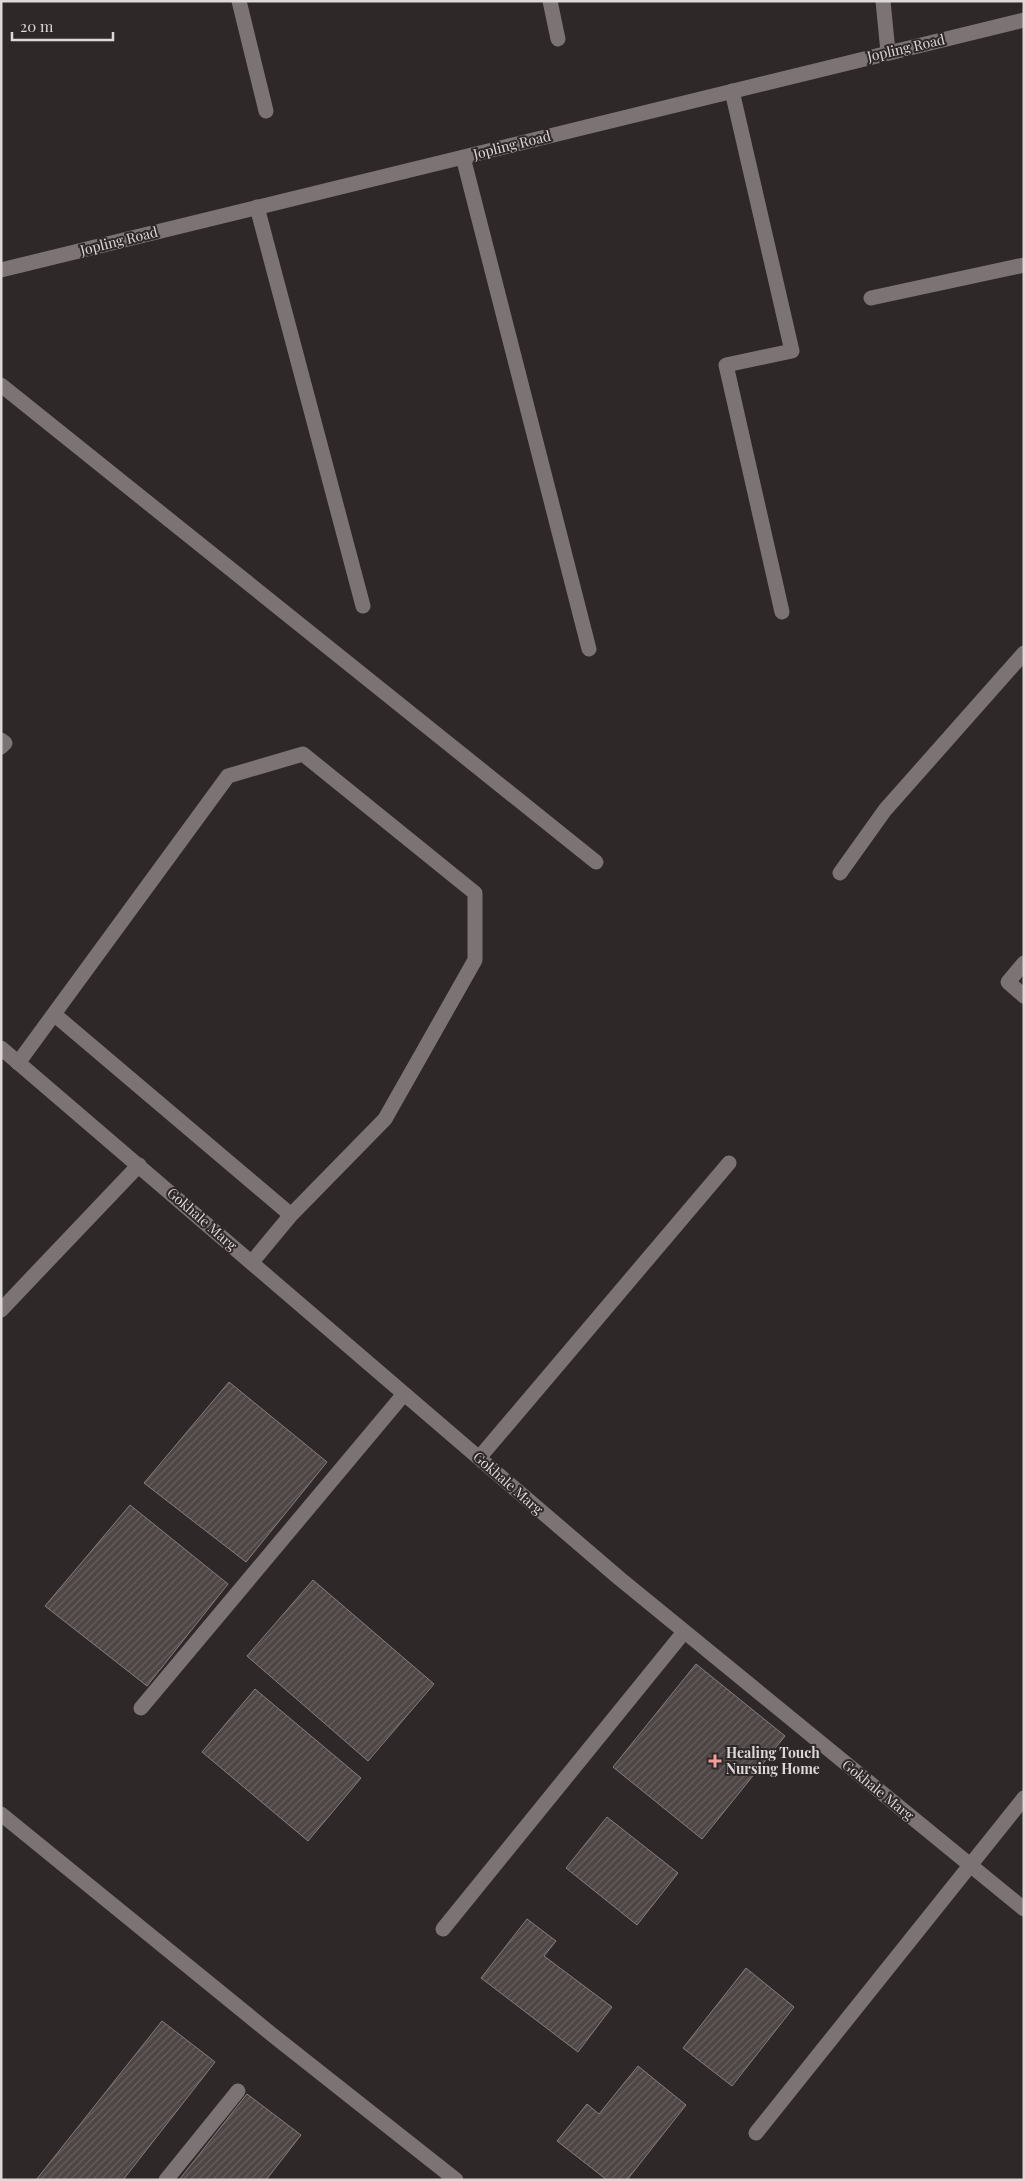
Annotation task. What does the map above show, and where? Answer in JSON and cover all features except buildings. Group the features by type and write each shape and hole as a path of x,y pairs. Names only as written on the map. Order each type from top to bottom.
{"street":[{"path":"239,1 266,111"},
{"path":"550,1 558,39"},
{"path":"883,1 888,52"},
{"name":"Jopling Road","path":"1,270 1024,20"},
{"path":"732,91 792,351 726,365 782,612"},
{"path":"463,157 589,649"},
{"path":"257,207 363,606"},
{"path":"871,298 1024,265"},
{"path":"1,385 596,862"},
{"path":"840,874 884,810 1024,653"},
{"path":"1,740 4,743 1,747"},
{"path":"18,1063 228,776 303,754 475,893 475,960 385,1119 291,1215 252,1262"},
{"path":"1024,963 1008,982 1024,996"},
{"path":"54,1015 291,1215"},
{"name":"Gokhale Marg","path":"1,1048 618,1578 1024,1909"},
{"path":"479,1458 729,1163"},
{"path":"1,1310 139,1165"},
{"path":"141,1708 404,1394"},
{"path":"443,1929 684,1632"},
{"path":"756,2133 1024,1798"},
{"path":"1,1814 267,2031 456,2180"},
{"path":"166,2180 238,2091"}],"place":[{"name":"Healing Touch Nursing Home","path":"715,1761"}]}
